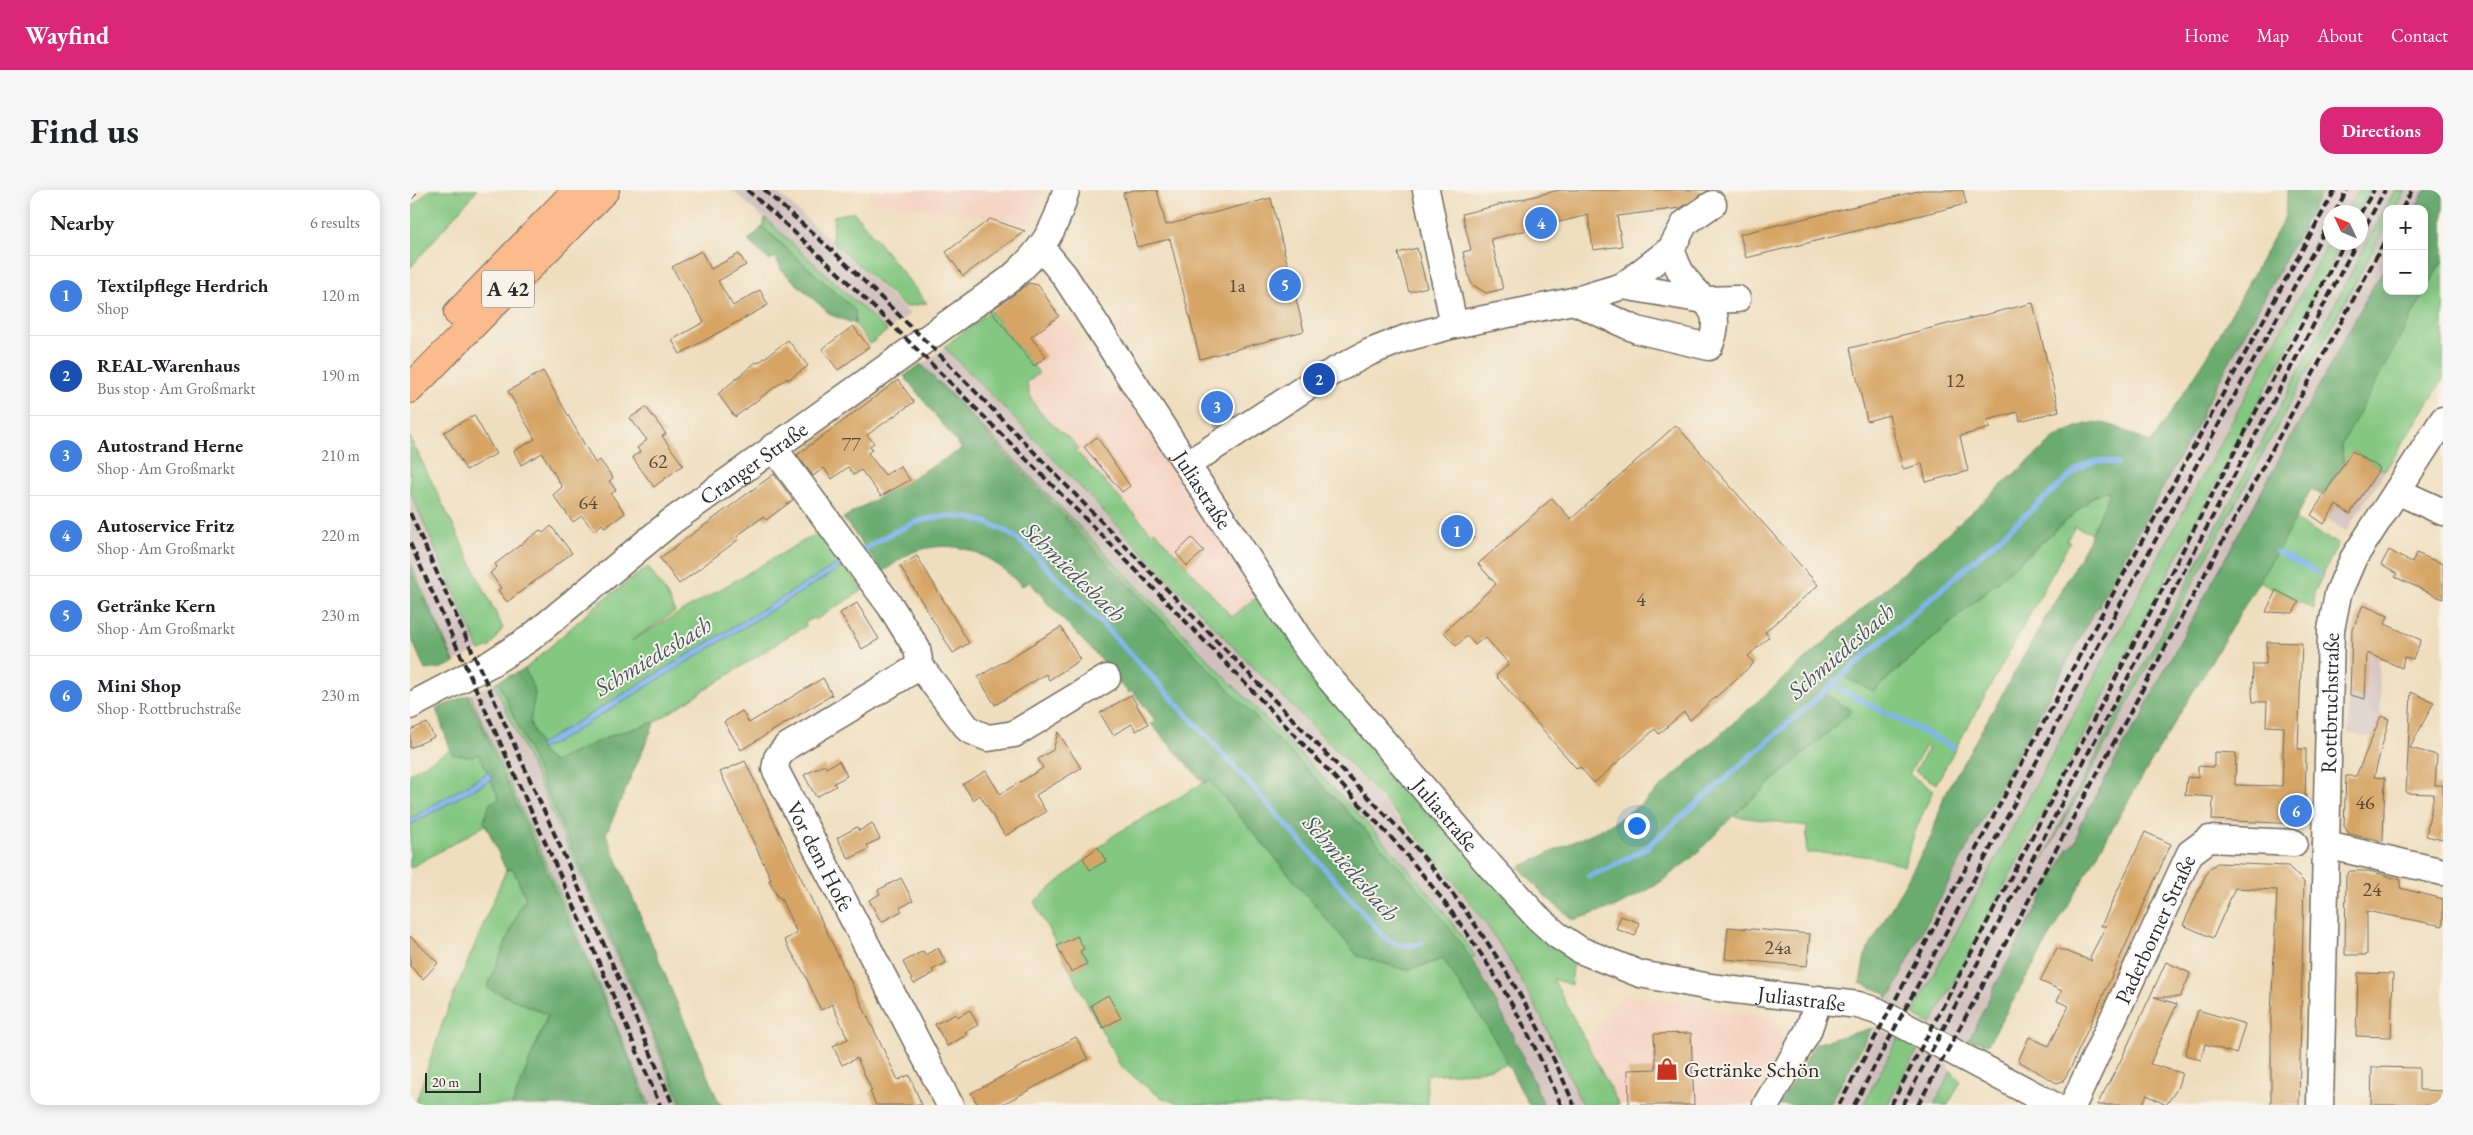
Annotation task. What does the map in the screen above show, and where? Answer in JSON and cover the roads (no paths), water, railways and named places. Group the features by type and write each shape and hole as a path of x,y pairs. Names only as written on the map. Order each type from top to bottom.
{"highway":[{"name":"A 42","path":"410,364 577,190"},
{"name":"A 42","path":"410,389 605,190"}],"street":[{"name":"Cranger Straße","path":"410,706 490,664 529,639 672,521 1010,279 1041,247 1058,218 1066,190"},
{"path":"1426,190 1454,325"},
{"path":"1188,464 1327,375 1370,352 1406,338 1454,325 1573,301 1623,286 1671,249 1685,223 1713,204"},
{"name":"Juliastraße","path":"1041,247 1064,275 1300,639 1325,673 1491,867 1537,917 1557,935 1580,950 1640,974 1710,987 1858,1005 1877,1012 2052,1105"},
{"path":"1573,301 1637,330 1709,347 1716,331 1716,316 1682,274 1671,249"},
{"path":"1623,286 1704,300 1737,299"},
{"name":"Rottbruchstraße","path":"2320,1105 2330,630 2338,594 2353,559 2443,420"},
{"path":"773,447 865,571 917,649 920,666 970,730 988,738 1014,734 1108,678"},
{"path":"2397,491 2443,512"},
{"name":"Vor dem Hofe","path":"920,666 786,747 777,758 775,769 950,1105"},
{"name":"Paderborner Straße","path":"2073,1105 2190,853 2209,839 2294,843"},
{"path":"2326,845 2443,872"},
{"path":"1766,1105 1808,1031 1819,999"}],"water":[{"path":"842,561 845,565 557,742 540,749 539,745"},
{"path":"489,772 492,779 410,825 410,819"}],"waterway":[{"name":"Schmiedesbach","path":"1589,876 1609,868 1646,848 2078,469 2097,461 2117,464"},
{"name":"Schmiedesbach","path":"858,553 899,529 926,519 941,517 974,519 1011,534 1038,557 1173,699 1325,868 1384,937 1402,946 1422,943"},
{"name":"Schmiedesbach","path":"2277,552 2317,572"},
{"path":"1832,685 1953,747"}],"railway":[{"path":"410,198 418,190"},
{"path":"747,190 851,285 918,350 1209,646 1397,844 1446,905 1490,968 1528,1034 1561,1105"},
{"path":"764,190 836,254 938,353 1406,836 1456,899 1501,963 1540,1032 1574,1105"},
{"path":"1839,1105 2104,610 2335,190"},
{"path":"2339,205 2347,190"},
{"path":"2365,205 2374,190"},
{"path":"2368,221 2385,190"},
{"path":"2404,205 2412,190"},
{"path":"1854,1105 2115,614 2323,234"},
{"path":"1918,1105 2383,244"},
{"path":"1891,1105 2341,250"},
{"path":"1903,1105 2353,250"},
{"path":"410,513 599,933 673,1105"},
{"path":"410,543 588,937 660,1105"}],"place":[{"name":"Autoservice Fritz","path":"1541,223"},
{"name":"Getränke Kern","path":"1285,285"},
{"name":"REAL-Warenhaus","path":"1319,379"},
{"name":"Autostrand Herne","path":"1217,407"},
{"name":"Textilpflege Herdrich","path":"1457,531"},
{"name":"Mini Shop","path":"2296,811"},
{"name":"Getränke Schön","path":"1667,1069"}]}
